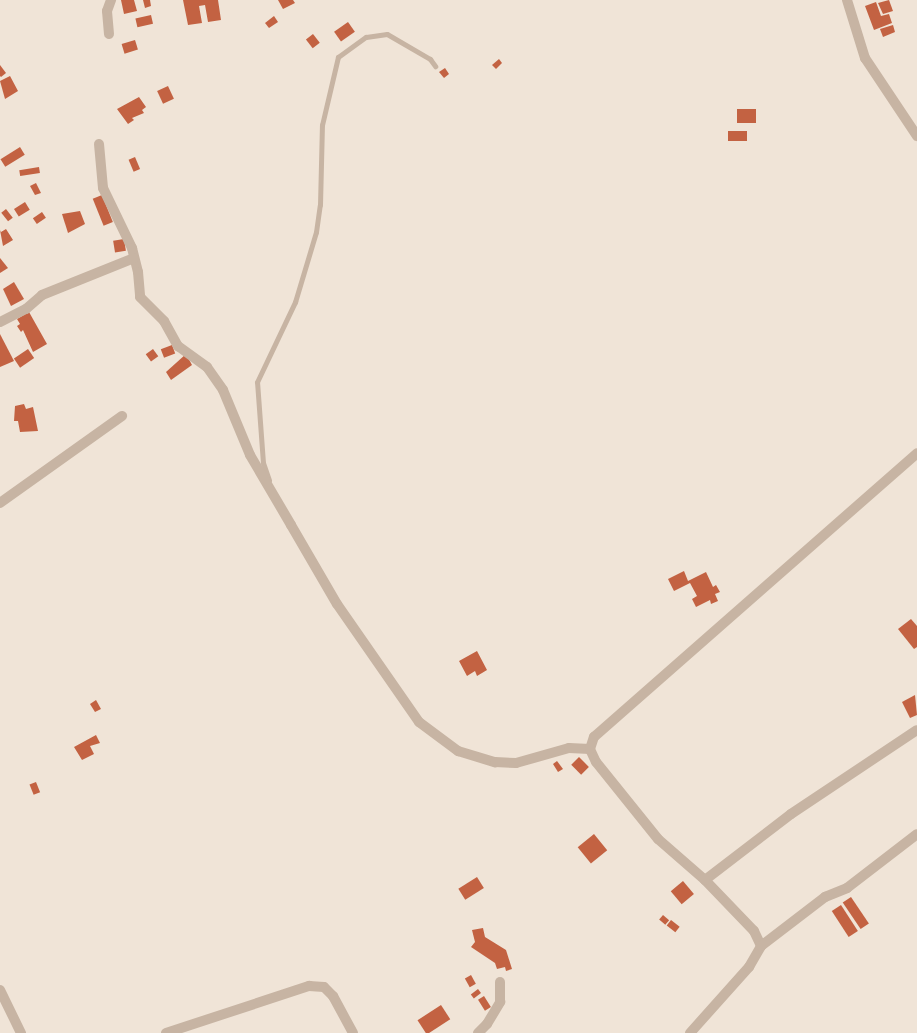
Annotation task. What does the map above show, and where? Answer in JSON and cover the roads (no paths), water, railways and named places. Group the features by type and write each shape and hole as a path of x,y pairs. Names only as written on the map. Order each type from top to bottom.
{"street":[{"path":"109,34 107,10 111,0"},
{"path":"847,0 865,58 917,136"},
{"path":"99,144 103,188 134,258 138,272 140,297 164,321 178,346 207,367 224,390 250,455 273,490 337,604 419,722 458,751 495,762 516,763 569,748 590,749"},
{"path":"0,322 26,309 42,295 134,258"},
{"path":"0,504 122,416"},
{"path":"761,946 754,931 705,880 658,839 596,762 590,749 594,737 917,453"},
{"path":"705,880 791,814 917,730"},
{"path":"690,1033 750,967 761,946 825,897 847,888 917,834"},
{"path":"478,1033 487,1024 500,1002 500,982"},
{"path":"166,1033 309,986 324,987 334,996 353,1033"},
{"path":"0,990 20,1033"}],"lane":[{"path":"273,490 263,463 257,382 295,302 316,232 320,205 322,125 338,57 366,37 387,34 430,59 435,66"}]}
